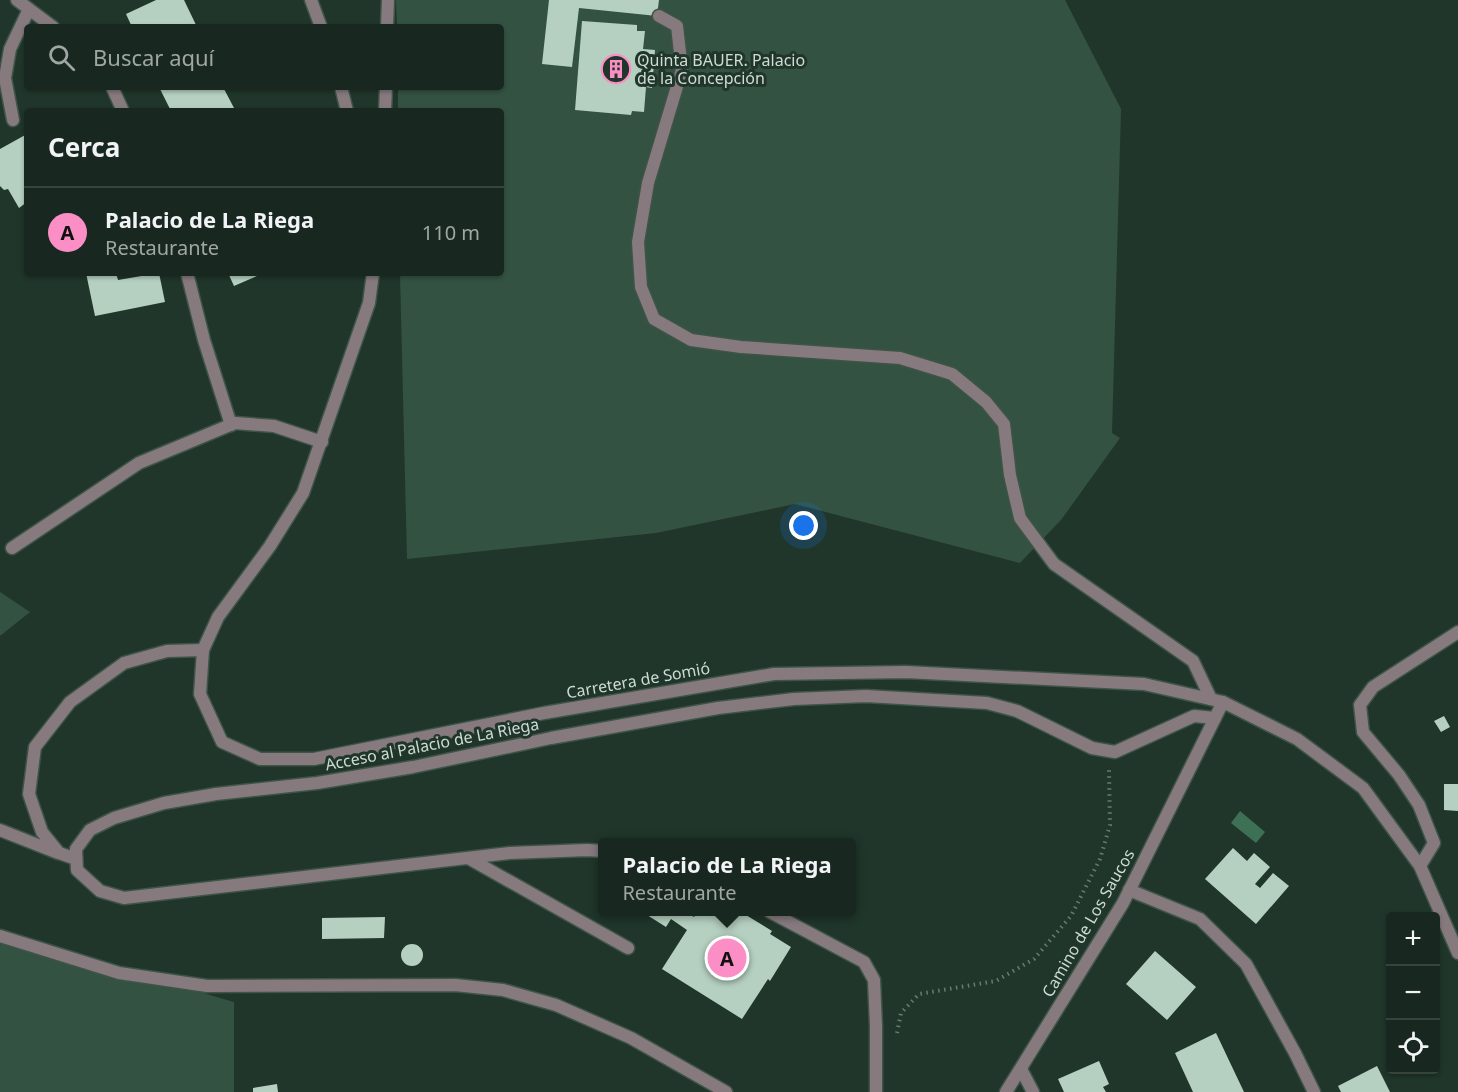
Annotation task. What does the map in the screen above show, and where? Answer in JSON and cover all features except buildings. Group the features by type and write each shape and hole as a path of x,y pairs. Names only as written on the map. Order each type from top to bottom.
{"street":[{"path":"17,0 49,24"},
{"path":"310,0 320,24"},
{"path":"387,24 388,0"},
{"path":"13,120 5,78 10,49 29,9"},
{"path":"658,16 677,26 682,70 648,183 638,242 640,286 654,319 691,340 741,347 900,358 952,374 986,402 1004,424 1010,475 1020,518 1039,546 1054,564 1193,661 1217,701"},
{"path":"113,90 122,108"},
{"path":"342,90 346,108"},
{"path":"385,108 386,90"},
{"path":"188,276 204,339 231,425"},
{"name":"Carretera de Somió","path":"373,276 369,303 303,493 270,546 218,617 203,650 200,694 222,742 260,759 314,759 544,713 774,674 906,672 1144,684 1217,701 1297,739 1363,788 1420,866 1458,953"},
{"path":"12,548 139,463 235,423 274,426 322,442"},
{"path":"1420,866 1434,843 1419,805 1399,775 1363,732 1360,705 1373,687 1458,632"},
{"path":"59,853 42,832 29,794 34,747 70,702 124,663 167,651 203,650"},
{"name":"Acceso al Palacio de La Riega","path":"76,859 76,849 90,830 114,818 164,803 216,794 317,783 413,767 551,738 696,712 794,699 866,696 987,703 1017,711 1092,748 1115,752"},
{"name":"Camino de Los Saucos","path":"1006,1092 1129,890 1215,718 1217,701"},
{"path":"1115,752 1194,716 1215,718"},
{"path":"0,830 76,859 77,870 100,891 124,898 510,853 598,851"},
{"path":"470,859 628,948"},
{"path":"1129,890 1200,919 1246,964 1296,1053 1314,1092"},
{"path":"778,916 864,962 874,980 876,1092"},
{"path":"0,936 119,973 207,986 454,985 502,990 556,1005 631,1038 726,1092"},
{"path":"1021,1069 1033,1092"}],"path":[{"path":"894,1044 901,1013 919,994 996,981 1034,959 1071,916 1100,859 1110,825 1109,770 1115,752"}],"shaded area":[{"path":"396,0 1065,0 1121,109 1112,433 1120,438 1061,520 1020,563 795,504 656,533 407,559 400,276 504,276 504,108 398,108 398,90 504,90 504,24 397,24"},
{"path":"0,592 30,612 0,636"},
{"path":"1240,811 1265,832 1256,843 1231,823"},
{"path":"0,934 234,1002 234,1092 0,1092"}],"place":[{"name":"Quinta BAUER. Palacio de la Concepción","path":"616,69"},
{"name":"Palacio de La Riega","path":"727,958"}]}
